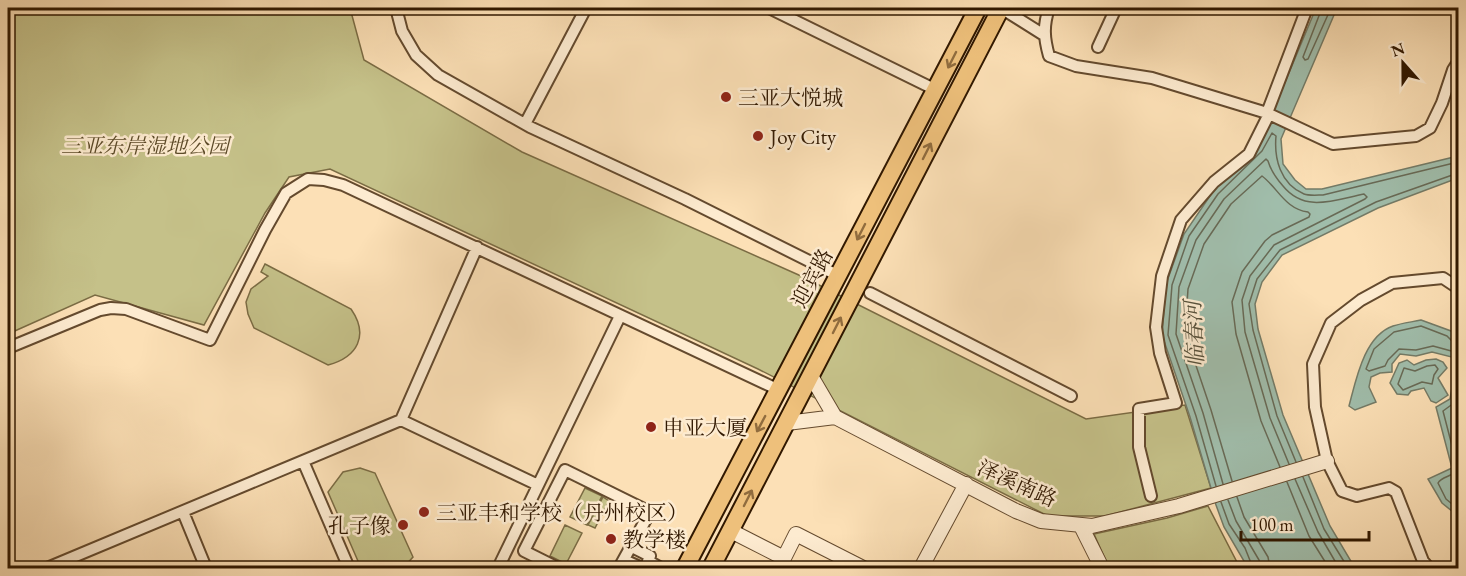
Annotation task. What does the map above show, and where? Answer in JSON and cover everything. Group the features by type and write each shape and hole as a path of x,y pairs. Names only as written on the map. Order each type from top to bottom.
{"highway":[{"name":"迎宾路","path":"686,568 978,8"},
{"name":"迎宾路","path":"711,568 1001,8"}],"street":[{"path":"396,8 402,31 416,55 438,75 525,124 685,199 839,276"},
{"path":"525,124 586,8"},
{"path":"769,8 936,90"},
{"path":"1001,8 1044,35"},
{"path":"1049,8 1044,22 1044,35 1049,56 1076,66 1152,78 1268,113 1333,144 1416,136 1430,128 1458,62"},
{"path":"1098,47 1116,8"},
{"path":"1151,496 1139,447 1139,409 1176,403 1160,353 1156,327 1162,276 1181,220 1214,182 1249,154 1268,113 1307,8"},
{"path":"8,348 100,310 111,308 126,309 210,340 286,193 309,179 344,185 779,390"},
{"path":"47,568 401,420 477,247"},
{"path":"1428,568 1423,561 1396,492 1389,488 1357,496 1342,491 1327,461 1315,407 1313,364 1331,323 1361,300 1392,283 1443,278 1458,288"},
{"path":"870,292 1071,396"},
{"path":"498,568 620,316"},
{"path":"787,423 835,417 811,376"},
{"name":"泽溪南路","path":"835,417 1016,511 1041,521 1082,526 1116,522 1195,502 1327,461"},
{"path":"401,420 538,485"},
{"path":"303,461 349,568"},
{"path":"558,568 523,550 566,470 650,512 621,564 659,567"},
{"path":"921,568 966,484"},
{"path":"183,512 206,568"},
{"path":"1082,526 1101,568"},
{"path":"731,531 784,558 796,534 863,568"},
{"path":"632,547 650,556 644,566"}],"green space":[{"name":"三亚东岸湿地公园","path":"8,8 350,8 364,60 522,152 801,276 1086,419 1185,405 1211,488 1105,516 1048,516 758,369 330,169 289,177 265,213 204,325 95,295 8,334"},
{"path":"265,264 351,309 360,336 358,344 347,357 328,365 254,328 246,302 251,289 268,276 261,272"},
{"path":"360,468 375,473 413,557 403,568 361,568 328,492 343,472"},
{"path":"585,488 602,496 587,525 570,517"},
{"path":"603,497 609,501 595,528 588,525"},
{"path":"1208,506 1240,568 1109,568 1094,534 1167,518"},
{"path":"565,525 582,533 566,564 550,556"}],"water":[{"name":"临春河","path":"1316,8 1337,8 1281,139 1283,164 1295,180 1306,189 1322,189 1458,156 1458,178 1378,208 1282,255 1262,282 1255,304 1258,329 1283,415 1330,526 1355,568 1248,568 1224,527 1162,335 1166,284 1184,234 1214,190 1258,147"},
{"path":"1421,320 1451,331 1458,340 1458,516 1442,503 1428,479 1452,468 1436,407 1450,399 1454,376 1452,357 1432,352 1416,356 1400,354 1392,364 1392,372 1380,373 1371,377 1369,387 1376,402 1355,410 1349,406 1363,360 1375,339 1383,331 1393,326"},
{"path":"1436,359 1443,362 1447,368 1438,378 1448,395 1436,403 1431,401 1424,388 1411,391 1408,395 1397,394 1390,383 1399,363 1407,360 1414,365"}],"place":[{"name":"三亚大悦城","path":"726,97"},
{"name":"Joy City","path":"758,136"},
{"name":"申亚大厦","path":"651,427"},
{"name":"三亚丰和学校（丹州校区）","path":"424,512"},
{"name":"孔子像","path":"403,525"},
{"name":"教学楼","path":"611,539"}]}
